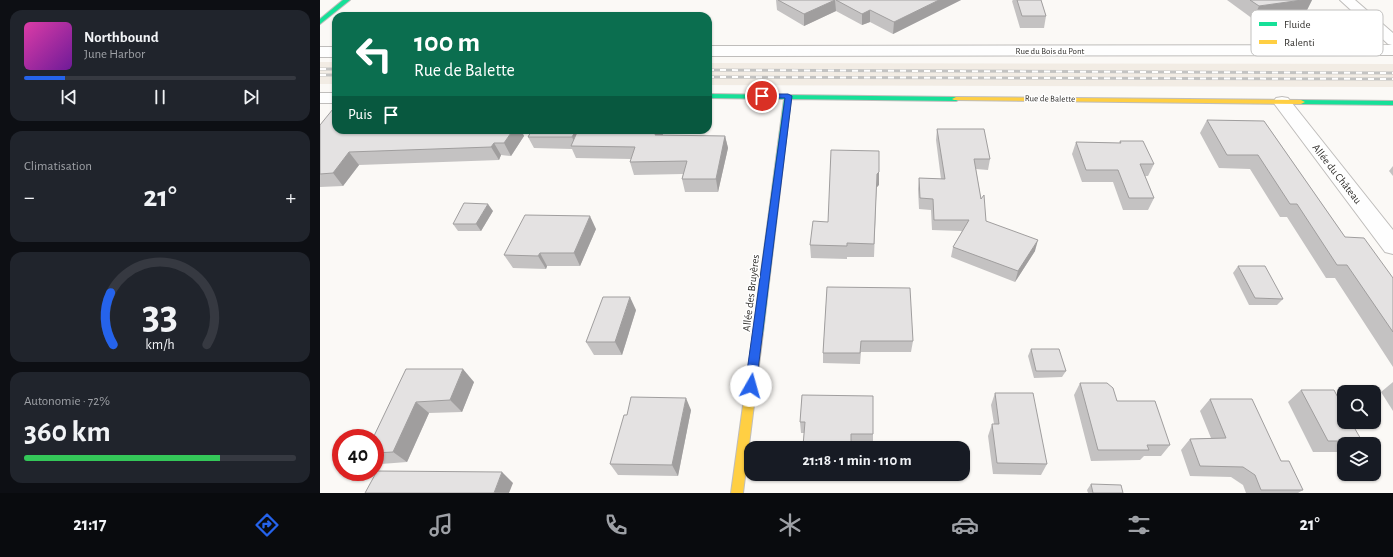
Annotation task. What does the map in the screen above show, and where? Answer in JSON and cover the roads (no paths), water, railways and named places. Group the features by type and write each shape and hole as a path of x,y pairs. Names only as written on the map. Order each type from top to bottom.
{"street":[{"path":"332,12 347,0"},
{"path":"1347,0 1358,10"},
{"path":"320,22 332,12"},
{"path":"1383,32 1393,41"},
{"name":"Rue du Bois du Pont","path":"712,51 1251,50"},
{"name":"Rue du Bois du Pont","path":"1383,50 1393,50"},
{"path":"320,52 332,52"},
{"name":"Rue de Balette","path":"712,96 1393,103"},
{"name":"Allée des Bruyères","path":"737,493 788,96"},
{"name":"Allée du Château","path":"1282,102 1393,246"}],"railway":[{"path":"320,69 332,69"},
{"path":"712,70 1393,73"},
{"path":"320,75 332,75"},
{"path":"712,77 1393,79"}]}
